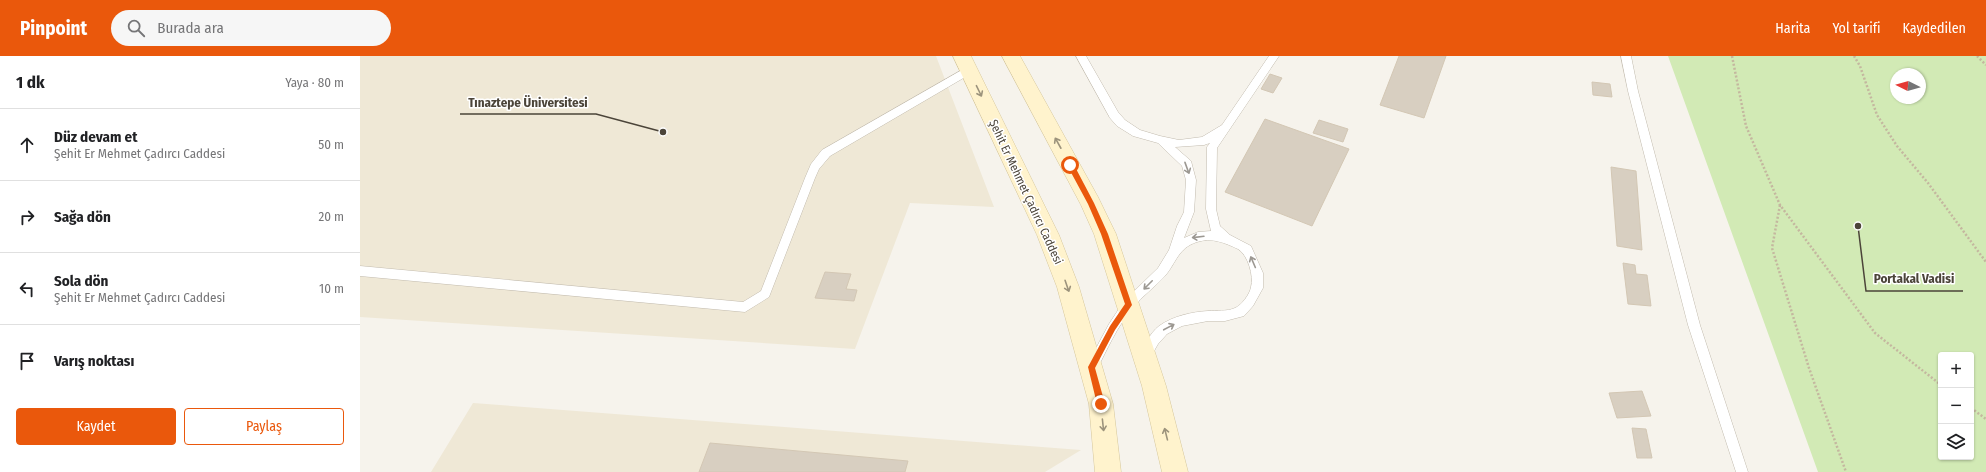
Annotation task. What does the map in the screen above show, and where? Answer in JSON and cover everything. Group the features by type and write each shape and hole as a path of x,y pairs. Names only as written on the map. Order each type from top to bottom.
{"main road":[{"path":"1011,56 1091,203 1105,234 1154,386 1175,472"},
{"name":"Şehit Er Mehmet Çadırcı Caddesi","path":"965,63 1048,235 1068,287 1101,404 1108,472"}],"lane":[{"path":"1081,56 1114,115 1121,123 1137,133 1179,144 1204,141 1226,128"},
{"path":"1144,356 1154,340 1163,330 1180,321 1208,316 1225,316 1240,312 1249,302 1257,288 1257,273 1254,261 1247,249 1226,238 1215,228 1211,209 1211,156 1212,147 1274,56"},
{"path":"1626,56 1633,91 1694,325 1742,472"},
{"path":"360,271 745,307 765,294 810,178 815,167 826,153 965,63"},
{"path":"1091,367 1111,331 1128,305 1162,271 1174,251 1182,226 1189,212 1190,180 1187,164 1160,140"},
{"path":"1174,251 1190,238 1210,235 1226,238"}],"path":[{"path":"1732,56 1746,126 1780,205 1875,333 1938,383"},
{"path":"1854,56 1860,66 1878,115 1889,134 1986,262"},
{"path":"1978,56 1986,65"},
{"path":"1780,205 1772,248 1809,368 1846,472"},
{"path":"1974,410 1986,419"}],"shaded area":[{"path":"360,56 936,56 994,207 910,203 855,349 360,317"},
{"path":"473,403 1081,450 1045,472 431,472"}],"green space":[{"path":"1668,56 1986,56 1986,472 1818,472"}],"building":[{"path":"1399,56 1446,56 1424,118 1380,105"},
{"path":"1270,74 1282,78 1273,93 1261,89"},
{"path":"1592,82 1610,84 1612,97 1593,95"},
{"path":"1265,119 1349,149 1312,226 1225,192"},
{"path":"1319,120 1348,129 1343,142 1313,133"},
{"path":"1611,167 1636,171 1642,250 1617,246"},
{"path":"1623,263 1635,265 1636,274 1647,275 1651,306 1628,304"},
{"path":"825,272 851,274 846,289 857,290 854,301 815,298"},
{"path":"1642,391 1651,416 1617,418 1609,393"},
{"path":"1632,428 1646,429 1652,458 1637,458"},
{"path":"710,443 908,461 905,472 699,472"}],"place":[{"name":"Tınaztepe Üniversitesi","path":"663,132"},
{"name":"Portakal Vadisi","path":"1858,226"}],"route":[{"path":"1070,165 1091,203 1105,234 1128,305 1091,367 1101,404"}]}
